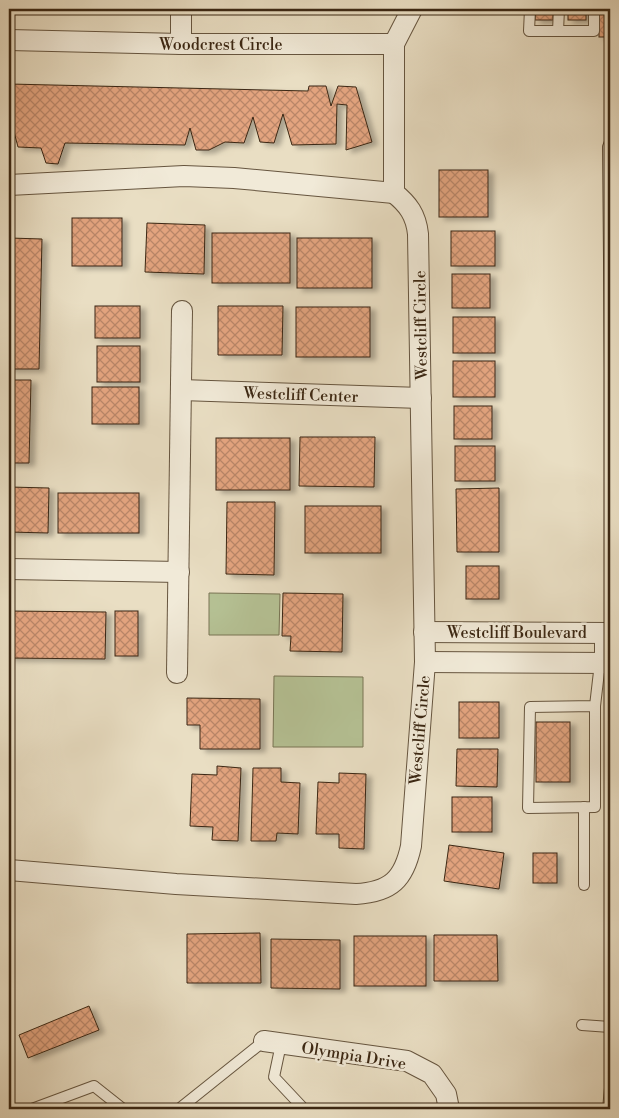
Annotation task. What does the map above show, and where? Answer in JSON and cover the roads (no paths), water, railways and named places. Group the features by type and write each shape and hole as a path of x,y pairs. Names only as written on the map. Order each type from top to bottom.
{"street":[{"path":"181,9 181,44"},
{"path":"9,185 184,176 234,178 394,193 394,44 412,9"},
{"name":"Woodcrest Circle","path":"9,40 181,44 394,44"},
{"name":"Westcliff Circle","path":"9,870 176,884 375,893 392,884 401,874 408,861 425,662 417,221 406,203 394,193"},
{"path":"177,673 182,311"},
{"name":"Westcliff Center","path":"181,390 421,398"},
{"path":"9,569 178,572"},
{"name":"Westcliff Boulevard","path":"424,632 605,633"},
{"name":"Westcliff Boulevard","path":"425,662 605,663"},
{"name":"Olympia Drive","path":"272,1042 407,1061 432,1074 446,1094 449,1109"}],"lane":[{"path":"530,9 529,31 594,31 594,9"},
{"path":"558,31 559,9"},
{"path":"610,142 608,147 610,370"},
{"path":"595,706 530,706 528,808 595,807 595,706 605,663 605,633"},
{"path":"584,807 584,885"},
{"path":"582,1025 610,1027"},
{"path":"179,1109 272,1042"},
{"path":"272,1042 274,1077 304,1109"},
{"path":"32,1109 94,1086 123,1109"},
{"path":"608,1109 610,1088"}]}
